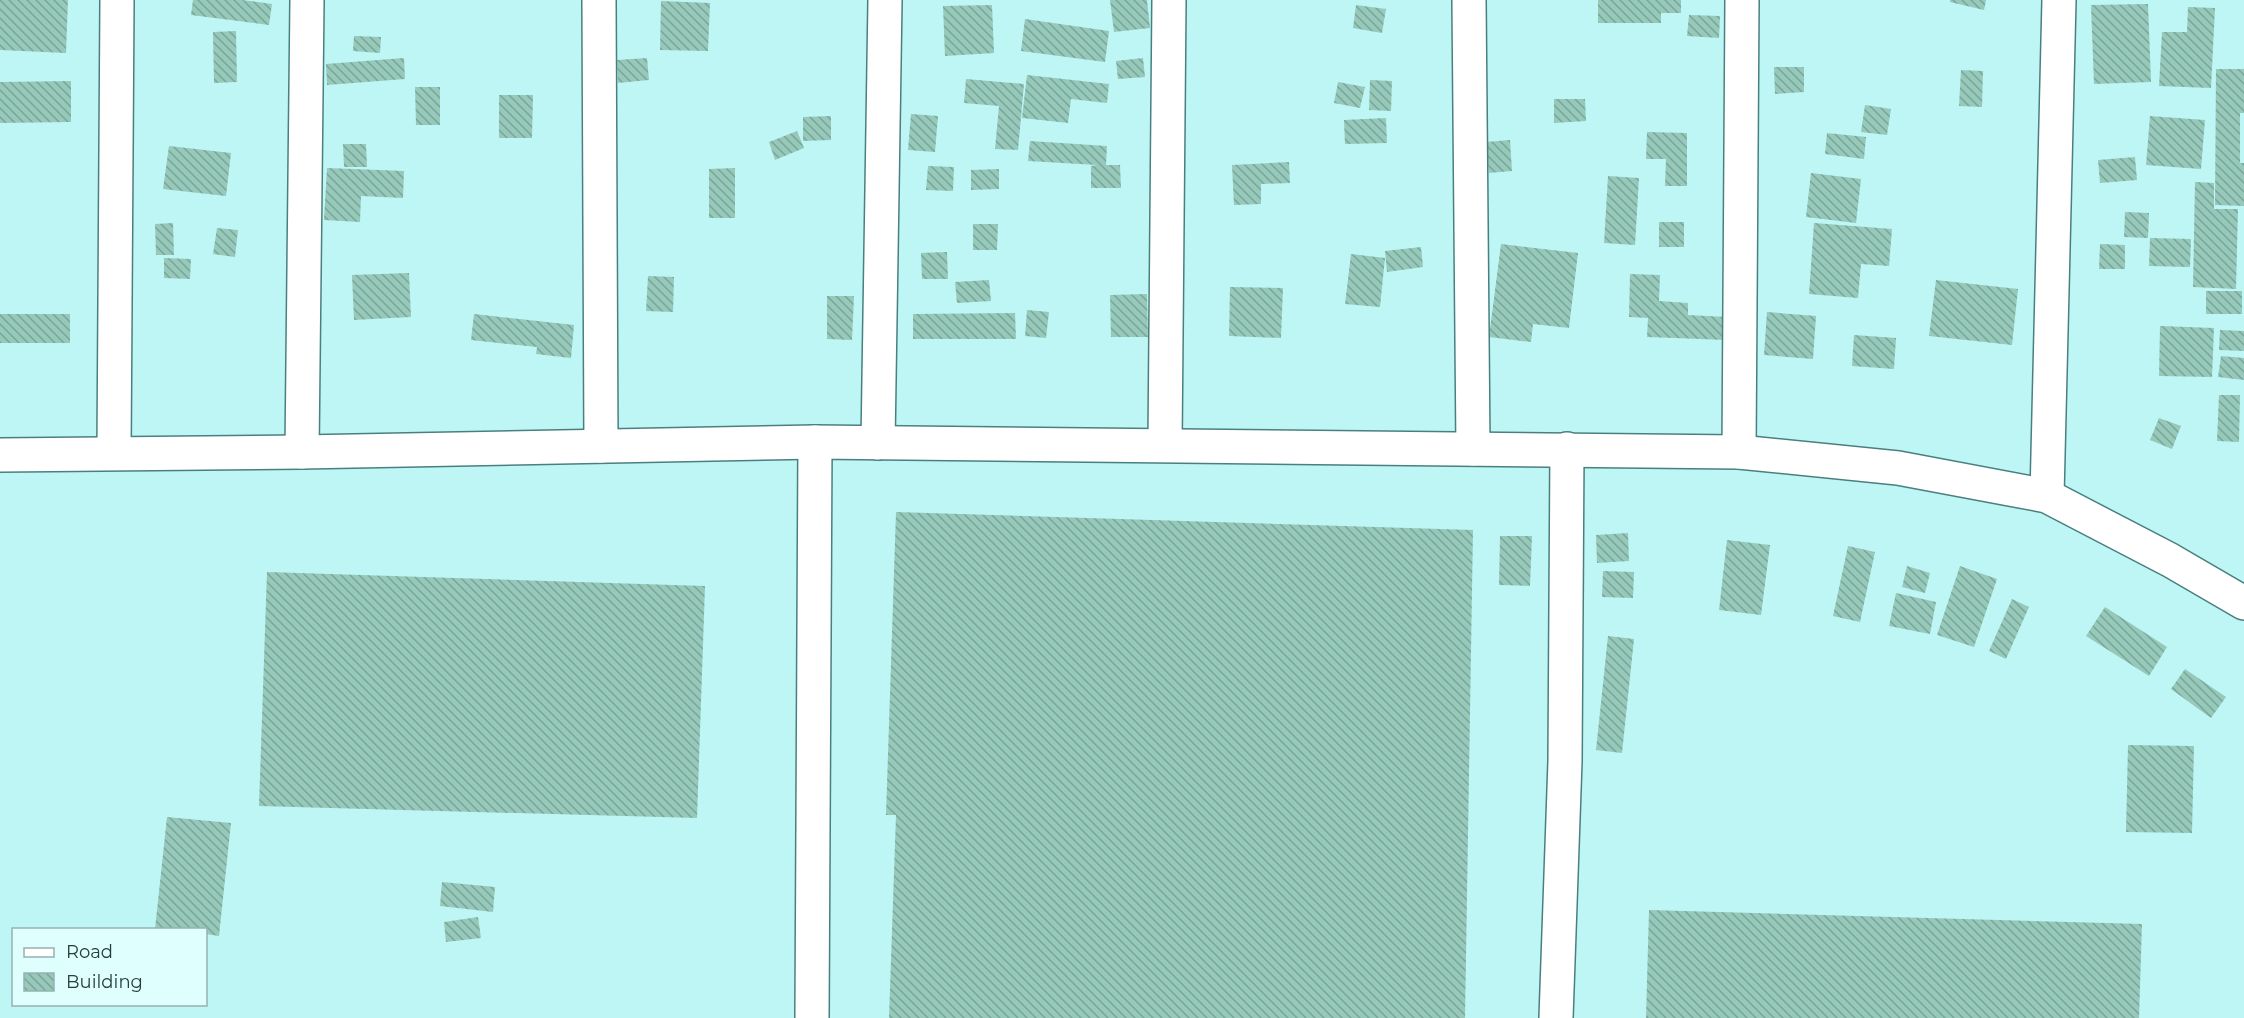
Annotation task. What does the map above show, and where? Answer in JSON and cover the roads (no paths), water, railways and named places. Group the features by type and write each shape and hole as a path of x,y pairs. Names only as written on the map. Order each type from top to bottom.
{"street":[{"path":"114,453 117,0"},
{"path":"302,452 307,0"},
{"path":"599,0 601,446"},
{"path":"878,443 885,0"},
{"path":"1165,444 1169,0"},
{"path":"1469,0 1473,449"},
{"path":"1739,452 1742,0"},
{"path":"2047,496 2059,0"},
{"path":"0,454 302,452 815,442 1739,452 1898,468 2047,496 2170,560 2244,603"},
{"path":"812,1018 815,442"},
{"path":"1556,1018 1565,761 1567,449"}]}
